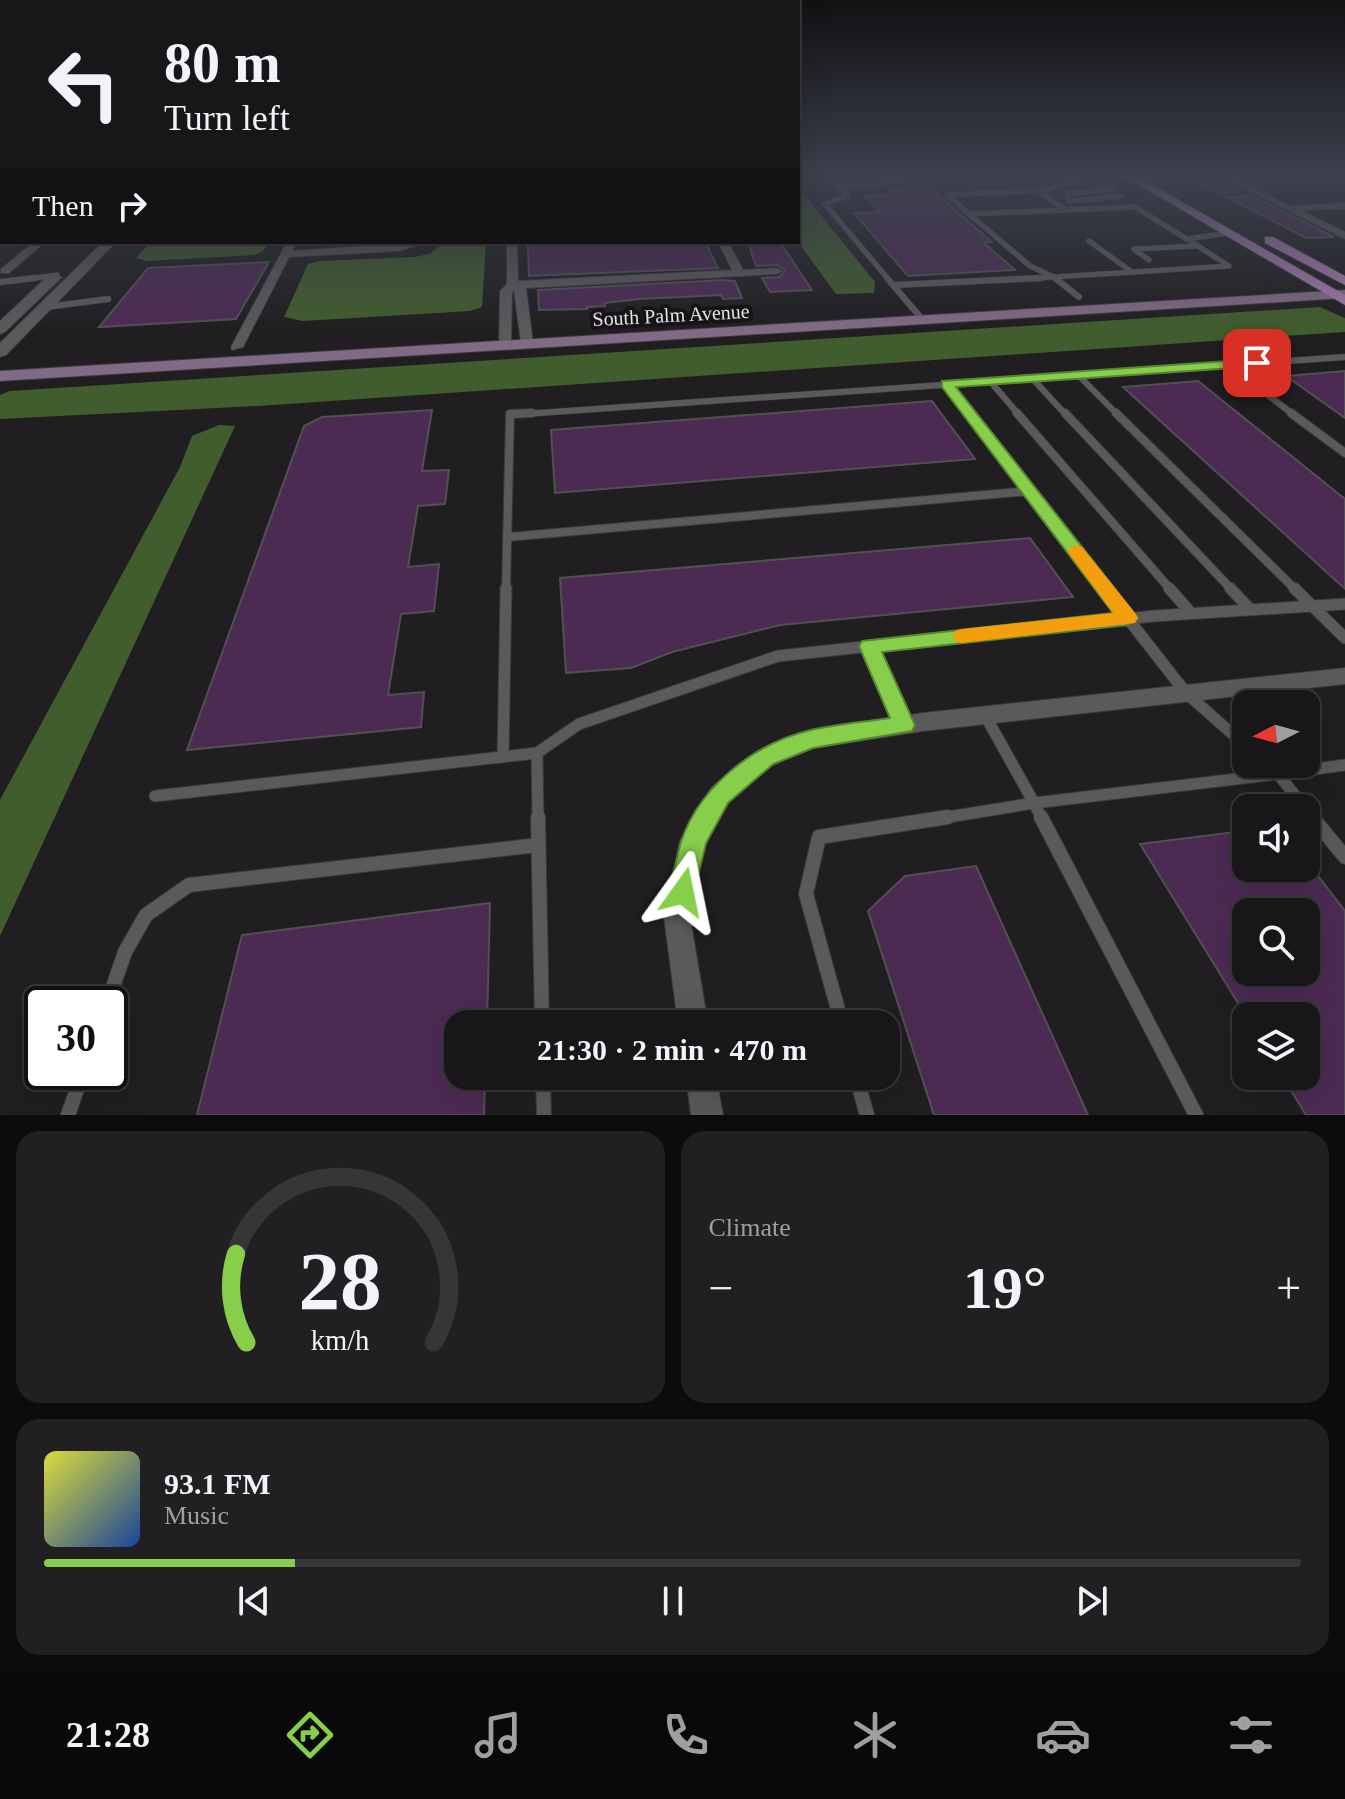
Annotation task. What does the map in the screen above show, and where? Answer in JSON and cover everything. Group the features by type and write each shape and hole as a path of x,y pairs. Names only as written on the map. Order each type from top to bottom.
{"main road":[{"path":"1219,227 1342,297"},
{"path":"1243,227 1345,282"},
{"name":"South Palm Avenue","path":"918,314 1079,297 1345,282"},
{"name":"South Palm Avenue","path":"0,376 526,337 918,314 1342,297"},
{"name":"South Palm Avenue","path":"0,362 237,347 505,339"}],"street":[{"path":"1326,227 1345,236"},
{"path":"2,276 38,244"},
{"path":"0,329 88,244"},
{"path":"0,352 108,244"},
{"path":"237,347 291,244"},
{"path":"286,254 400,248 413,244"},
{"path":"512,244 513,285"},
{"path":"724,244 739,273"},
{"path":"505,339 506,291 513,285 777,271"},
{"path":"513,285 521,289 526,337"},
{"path":"691,1010 677,917 693,841 719,795 765,758 810,739 904,725 1345,676"},
{"path":"703,1090 707,1115"}],"lane":[{"path":"845,227 918,314"},
{"path":"984,227 1030,266 1054,277 1079,297"},
{"path":"894,285 1229,266 1168,227"},
{"path":"1187,239 1228,233"},
{"path":"1089,241 1132,272"},
{"path":"1149,260 1134,249 1198,246"},
{"path":"1155,264 1164,270"},
{"path":"2,276 57,275"},
{"path":"46,307 108,299"},
{"path":"503,757 510,414 1345,357"},
{"path":"1228,365 1345,453"},
{"path":"1078,375 1345,638"},
{"path":"1032,378 1250,609"},
{"path":"990,381 1191,613"},
{"path":"946,384 1186,693 1232,734"},
{"path":"507,537 1030,491"},
{"path":"155,796 537,753 579,724 778,656 1128,618 1345,604"},
{"path":"869,646 904,725"},
{"path":"986,717 1196,1115"},
{"path":"537,753 542,1010"},
{"path":"1320,768 1345,765"},
{"path":"838,1010 806,894 819,837 1034,803 1244,778"},
{"path":"1281,778 1294,794"},
{"path":"1320,826 1345,857"},
{"path":"113,986 125,952 146,915 189,885 538,845"},
{"path":"68,1115 77,1090"},
{"path":"543,1090 544,1115"},
{"path":"860,1090 867,1115"}],"shaded area":[{"path":"800,227 830,227 875,282 874,293 836,294 799,244"},
{"path":"148,244 268,244 255,255 147,261 136,258"},
{"path":"443,244 486,244 482,307 470,311 303,321 284,317 308,264 429,254"},
{"path":"1320,307 1345,318 1345,332 258,406 0,419 0,395 10,391"},
{"path":"219,425 235,426 0,936 0,800 180,467 192,436"}],"building":[{"path":"866,227 975,227 992,242 984,243 1015,270 908,276"},
{"path":"1285,227 1314,227 1334,237 1306,238"},
{"path":"706,244 718,268 529,276 528,246"},
{"path":"749,244 781,244 812,290 770,292 762,278 779,277 785,270 777,265 756,266"},
{"path":"269,262 236,319 99,327 148,268"},
{"path":"735,281 742,298 723,299 721,295 639,299 605,303 605,306 587,309 539,310 538,290"},
{"path":"1345,371 1345,418 1286,376"},
{"path":"1198,381 1345,499 1345,589 1123,387"},
{"path":"932,401 975,459 555,493 551,430"},
{"path":"432,410 422,471 449,470 445,504 418,506 408,567 439,564 434,611 401,614 388,695 424,692 421,727 187,750 304,426 322,417"},
{"path":"1030,538 1073,597 780,625 672,652 631,668 566,673 560,578"},
{"path":"1232,832 1232,882 1320,882 1320,878 1345,911 1345,1115 1306,1115 1291,1090 1320,1090 1320,1002 1237,1002 1140,844"},
{"path":"976,866 1088,1115 934,1115 868,911 905,876"},
{"path":"490,903 487,1010 444,1010 444,1090 485,1090 484,1115 197,1115 242,935"}],"slow traffic":[{"path":"962,636 1128,618 1076,551"}],"route":[{"path":"683,892 693,841 719,795 765,758 810,739 904,725 869,646 1128,618 946,384 1257,363"}]}
